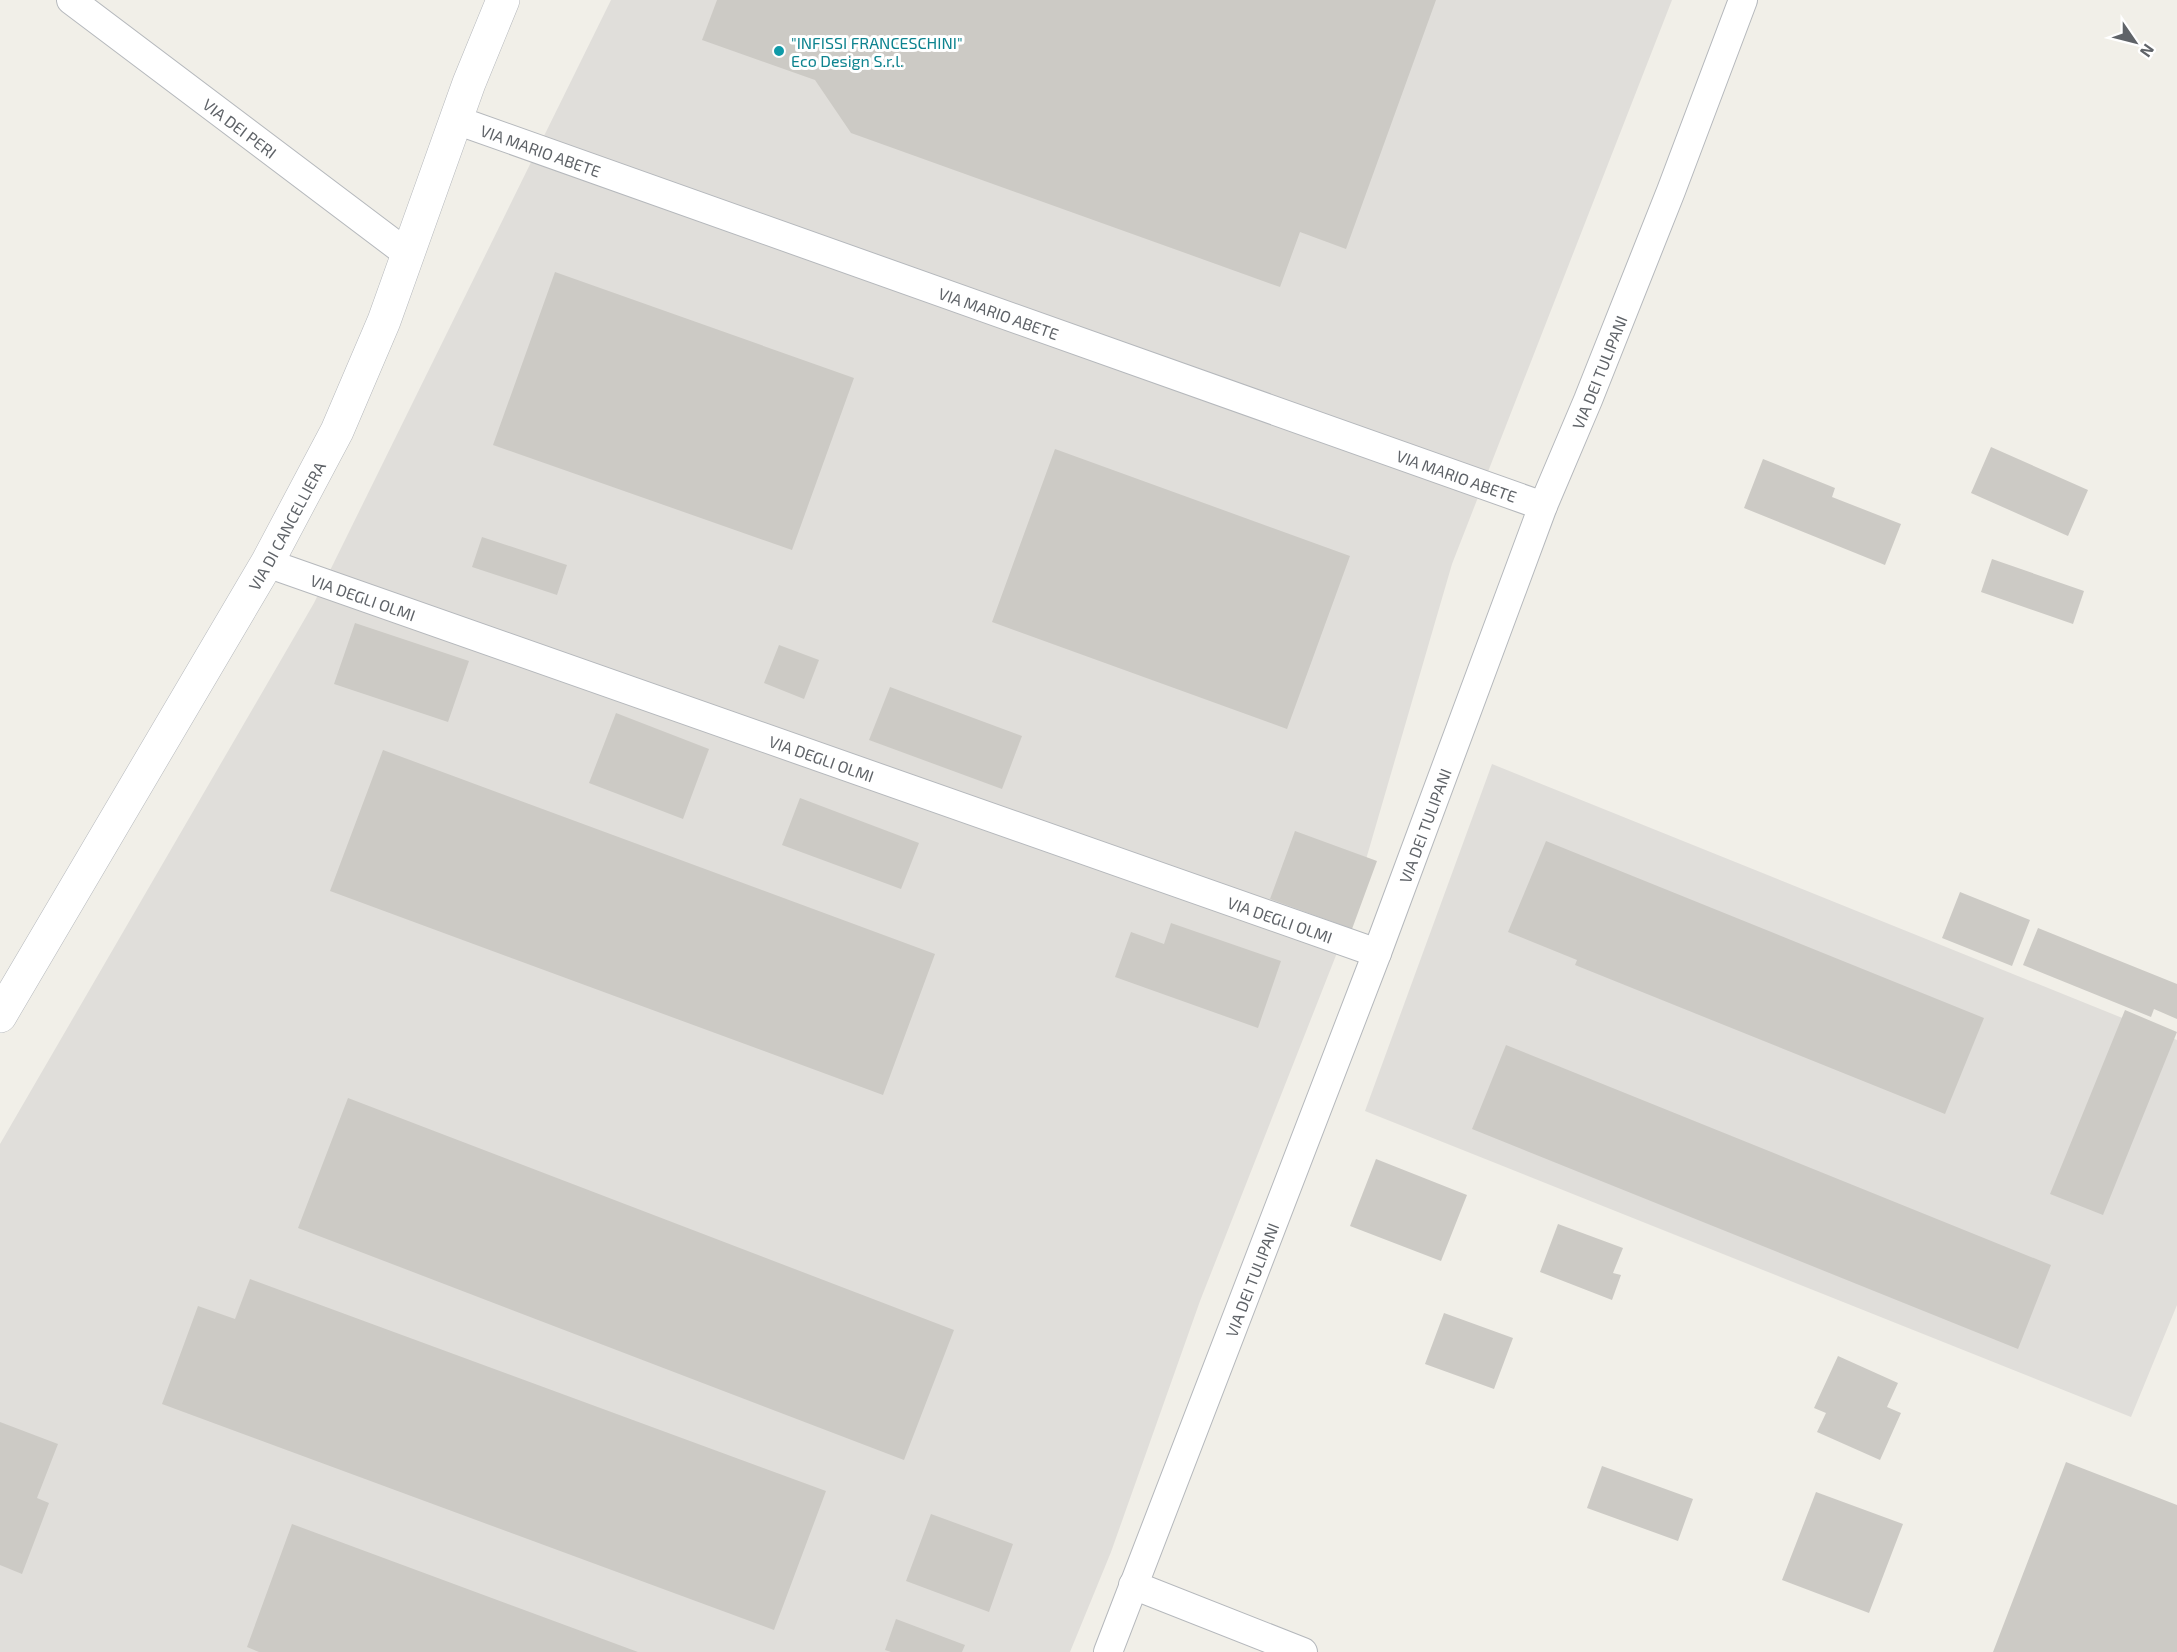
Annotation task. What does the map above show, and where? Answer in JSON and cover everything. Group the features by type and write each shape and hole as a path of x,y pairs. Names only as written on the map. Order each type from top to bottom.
{"street":[{"name":"VIA DEI PERI","path":"70,0 409,255"},
{"name":"VIA DI CANCELLIERA","path":"0,1016 267,562 326,454 384,321 456,120 503,0"},
{"name":"VIA DEI TULIPANI","path":"1108,1652 1377,953 1543,506 1588,400 1743,0"},
{"name":"VIA MARIO ABETE","path":"456,120 1543,506"},
{"name":"VIA DEGLI OLMI","path":"267,562 1377,953"},
{"path":"1133,1585 1303,1652"}],"shaded area":[{"path":"611,0 1672,0 1452,564 1344,935 1200,1301 1111,1552 1070,1652 0,1652 0,1144 314,603"},
{"path":"1492,764 2177,1040 2177,1305 2131,1417 1365,1111"}],"building":[{"path":"717,0 1436,0 1346,249 1300,232 1280,287 851,133 815,80 702,40"},
{"path":"555,272 854,378 792,550 493,445"},
{"path":"1991,447 2088,490 2068,536 1971,493"},
{"path":"1055,449 1350,556 1287,729 992,622"},
{"path":"1763,459 1835,488 1832,497 1901,524 1885,565 1744,508"},
{"path":"482,537 567,565 557,595 472,567"},
{"path":"1992,559 2084,591 2073,624 1981,592"},
{"path":"355,623 469,661 448,722 334,684"},
{"path":"779,645 819,660 804,699 764,683"},
{"path":"890,687 1022,736 1002,789 869,740"},
{"path":"616,713 709,749 683,819 589,783"},
{"path":"383,750 935,954 883,1095 330,891"},
{"path":"800,798 919,843 901,889 782,845"},
{"path":"1295,831 1377,861 1352,929 1270,899"},
{"path":"1546,841 1984,1018 1945,1114 1575,965 1577,960 1508,932"},
{"path":"1960,892 2030,920 2012,966 1942,938"},
{"path":"1171,923 1281,961 1258,1028 1115,977 1131,932 1164,944"},
{"path":"2038,928 2177,984 2177,1019 2154,1009 2151,1017 2023,965"},
{"path":"2125,1010 2177,1032 2103,1215 2050,1194"},
{"path":"1506,1045 2051,1265 2018,1349 1472,1129"},
{"path":"348,1098 954,1330 904,1460 298,1228"},
{"path":"1376,1159 1467,1195 1441,1261 1350,1226"},
{"path":"1558,1224 1623,1248 1613,1273 1621,1275 1612,1300 1540,1272"},
{"path":"250,1279 826,1491 774,1630 162,1404 198,1306 235,1319"},
{"path":"1444,1313 1513,1338 1494,1389 1425,1364"},
{"path":"1838,1356 1898,1383 1887,1407 1901,1413 1880,1460 1817,1432 1826,1413 1814,1408"},
{"path":"0,1422 58,1444 37,1498 49,1503 22,1574 0,1565"},
{"path":"2066,1462 2177,1505 2177,1652 1993,1652"},
{"path":"1602,1466 1693,1499 1678,1541 1587,1508"},
{"path":"1816,1492 1903,1524 1869,1613 1782,1580"},
{"path":"931,1514 1013,1544 989,1612 906,1581"},
{"path":"292,1524 638,1652 259,1652 247,1647"},
{"path":"896,1619 965,1645 962,1652 891,1652 885,1650"}],"place":[{"name":"\"INFISSI FRANCESCHINI\" Eco Design S.r.l.","path":"779,51"}]}
